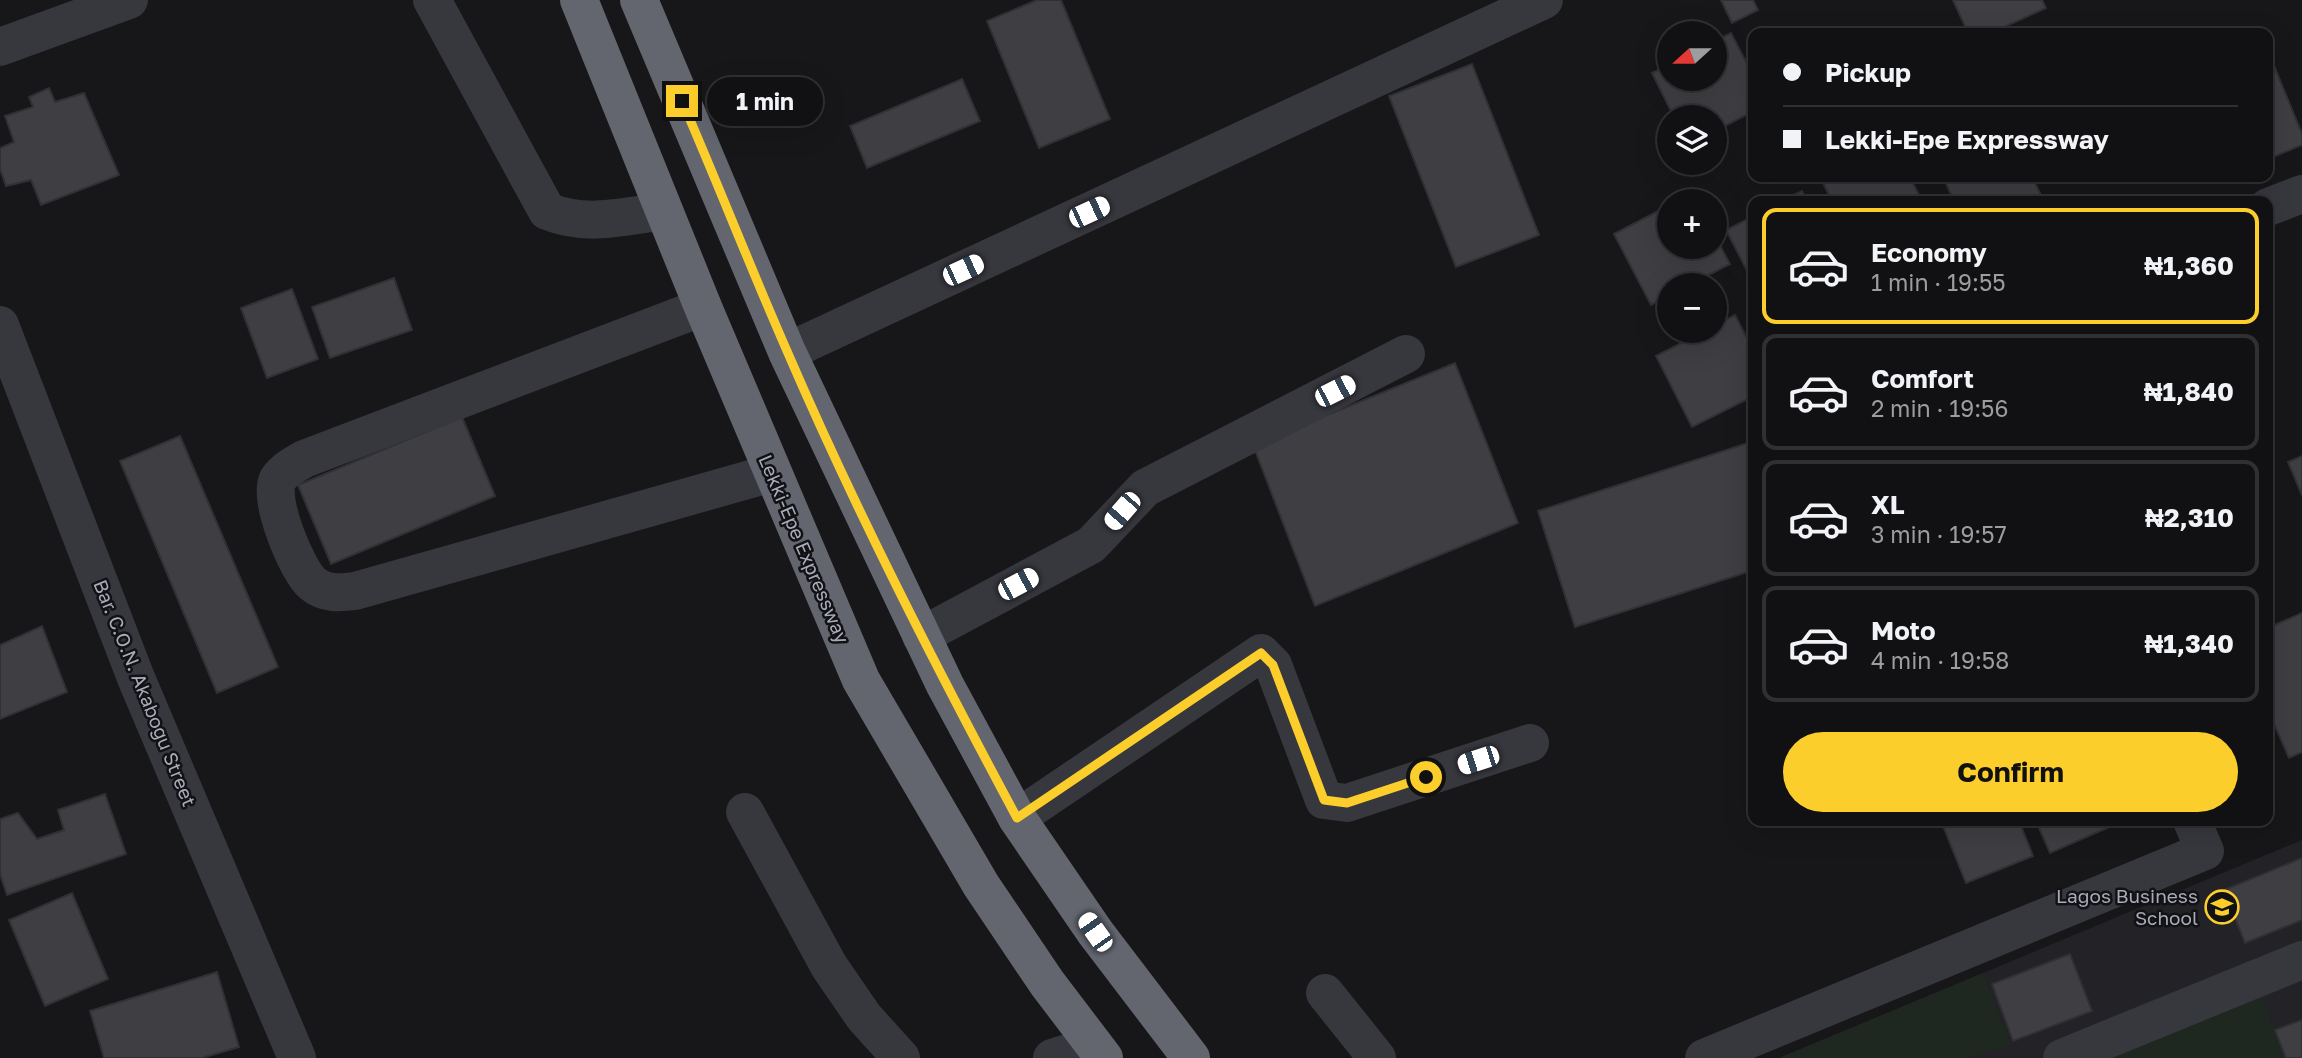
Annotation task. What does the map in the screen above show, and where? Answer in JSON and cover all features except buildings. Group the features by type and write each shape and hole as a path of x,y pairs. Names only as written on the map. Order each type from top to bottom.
{"highway":[{"name":"Lekki-Epe Expressway","path":"579,0 703,307 860,680 981,885 1047,983 1099,1051"},
{"path":"639,0 787,352 921,636 1017,818 1095,932 1191,1058"}],"street":[{"path":"0,47 129,0"},
{"path":"432,0 547,211 569,220 594,221 664,211"},
{"path":"787,352 1544,0"},
{"path":"2273,205 2302,194"},
{"path":"703,307 304,459 287,470 278,479 275,504 304,574 321,589 342,593 355,591 772,473"},
{"name":"Bar. C.O.N. Akabogu Street","path":"0,326 136,678 297,1058"},
{"path":"921,636 1091,545 1144,488 1406,355"},
{"path":"1017,818 1261,653 1273,665 1324,800 1347,803 1530,743"},
{"path":"745,812 829,966 864,1017 901,1058"},
{"path":"1704,1058 2205,850 2194,826"},
{"path":"2062,1058 2302,960"},
{"path":"1325,993 1377,1058"},
{"path":"1052,1058 1099,1051"}],"shaded area":[{"name":"Lagos Business School","path":"2302,840 2302,1058 1779,1058 1983,973"},
{"path":"1983,973 2012,1046 1963,1058 1779,1058"},
{"path":"2261,996 2286,1058 2110,1058"}],"place":[{"name":"Lagos Business School","path":"2222,907"}],"route":[{"path":"682,101 787,352 862,514 945,685 1017,818 1261,653 1268,657 1273,665 1324,800 1347,803 1426,777"}]}
